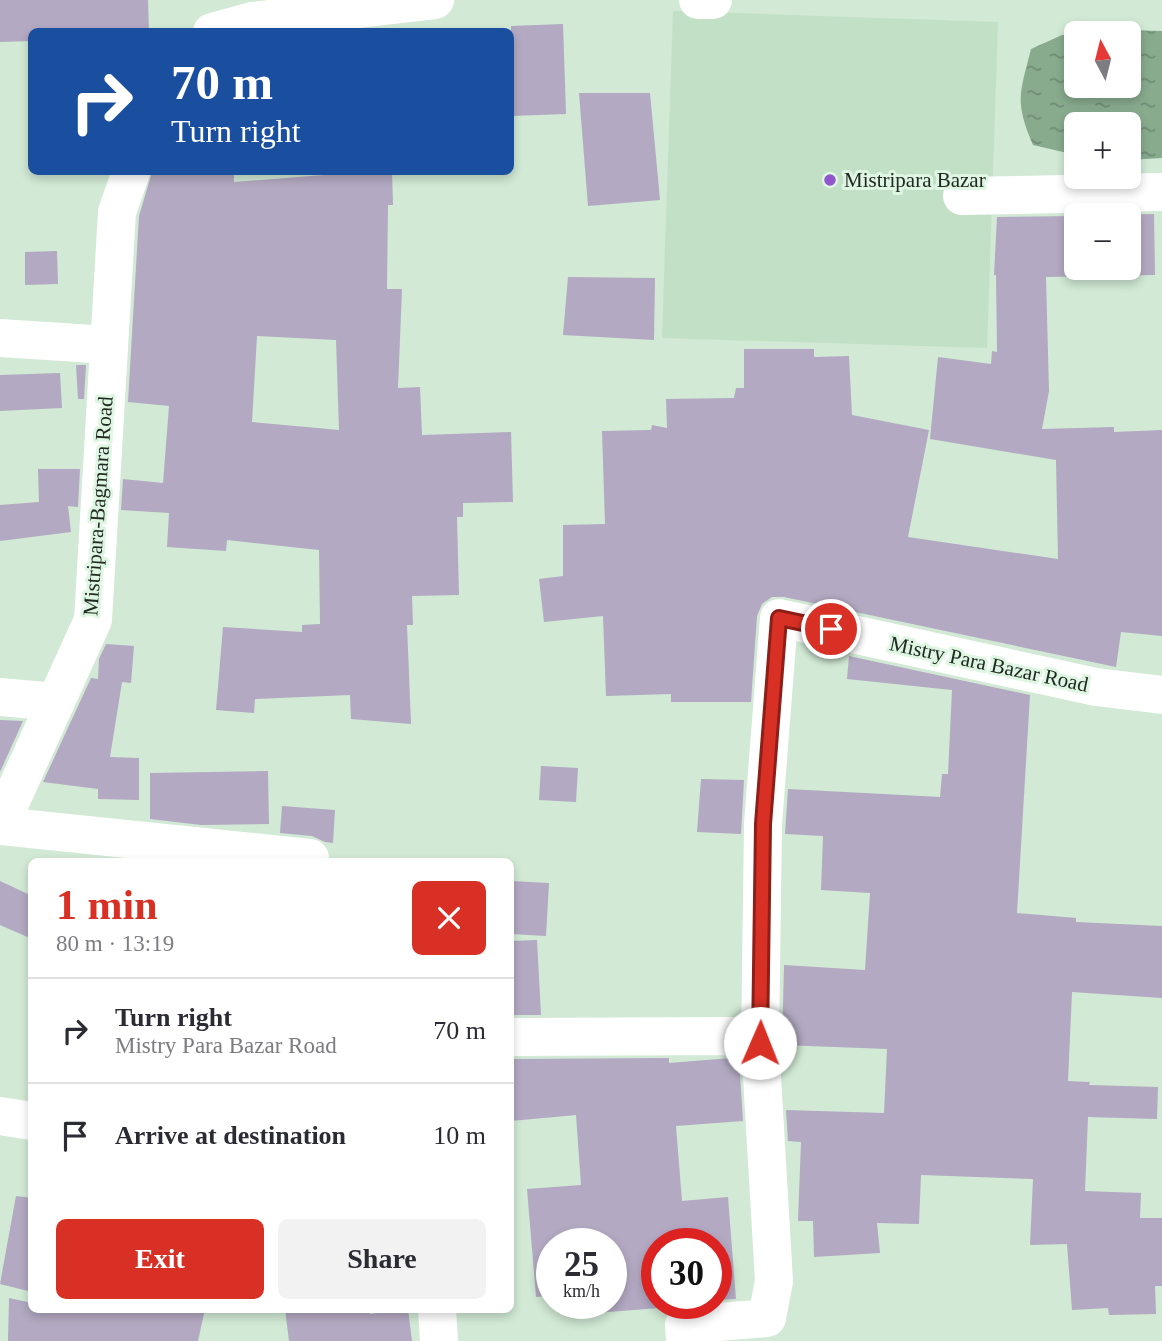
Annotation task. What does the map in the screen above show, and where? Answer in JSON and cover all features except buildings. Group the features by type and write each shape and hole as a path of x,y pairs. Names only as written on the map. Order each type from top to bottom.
{"street":[{"path":"227,28 252,21 435,0"},
{"name":"Mistripara-Bagmara Road","path":"0,825 93,620 117,212 130,175"},
{"path":"962,197 1162,192"},
{"path":"0,338 109,345"},
{"name":"Mistry Para Bazar Road","path":"685,1341 684,1325 767,1318 774,1281 760,1043 763,824 779,618 1096,687 1162,695"},
{"path":"0,697 56,702"},
{"path":"0,825 310,858"},
{"path":"514,1037 731,1036 760,1043"},
{"path":"0,1116 28,1120"},
{"path":"437,1313 439,1341"}],"shaded area":[{"name":"Mistripara Bazar","path":"673,11 998,22 987,348 662,338"}],"water":[{"path":"1141,30 1162,31 1162,158 1141,159 1141,112 1064,112 1064,152 1033,145 1021,107 1024,76 1031,49 1062,35 1064,98 1141,98"}],"place":[{"name":"Mistripara Bazar","path":"830,180"}],"route":[{"path":"760,1043 763,824 779,618 831,629"}]}
